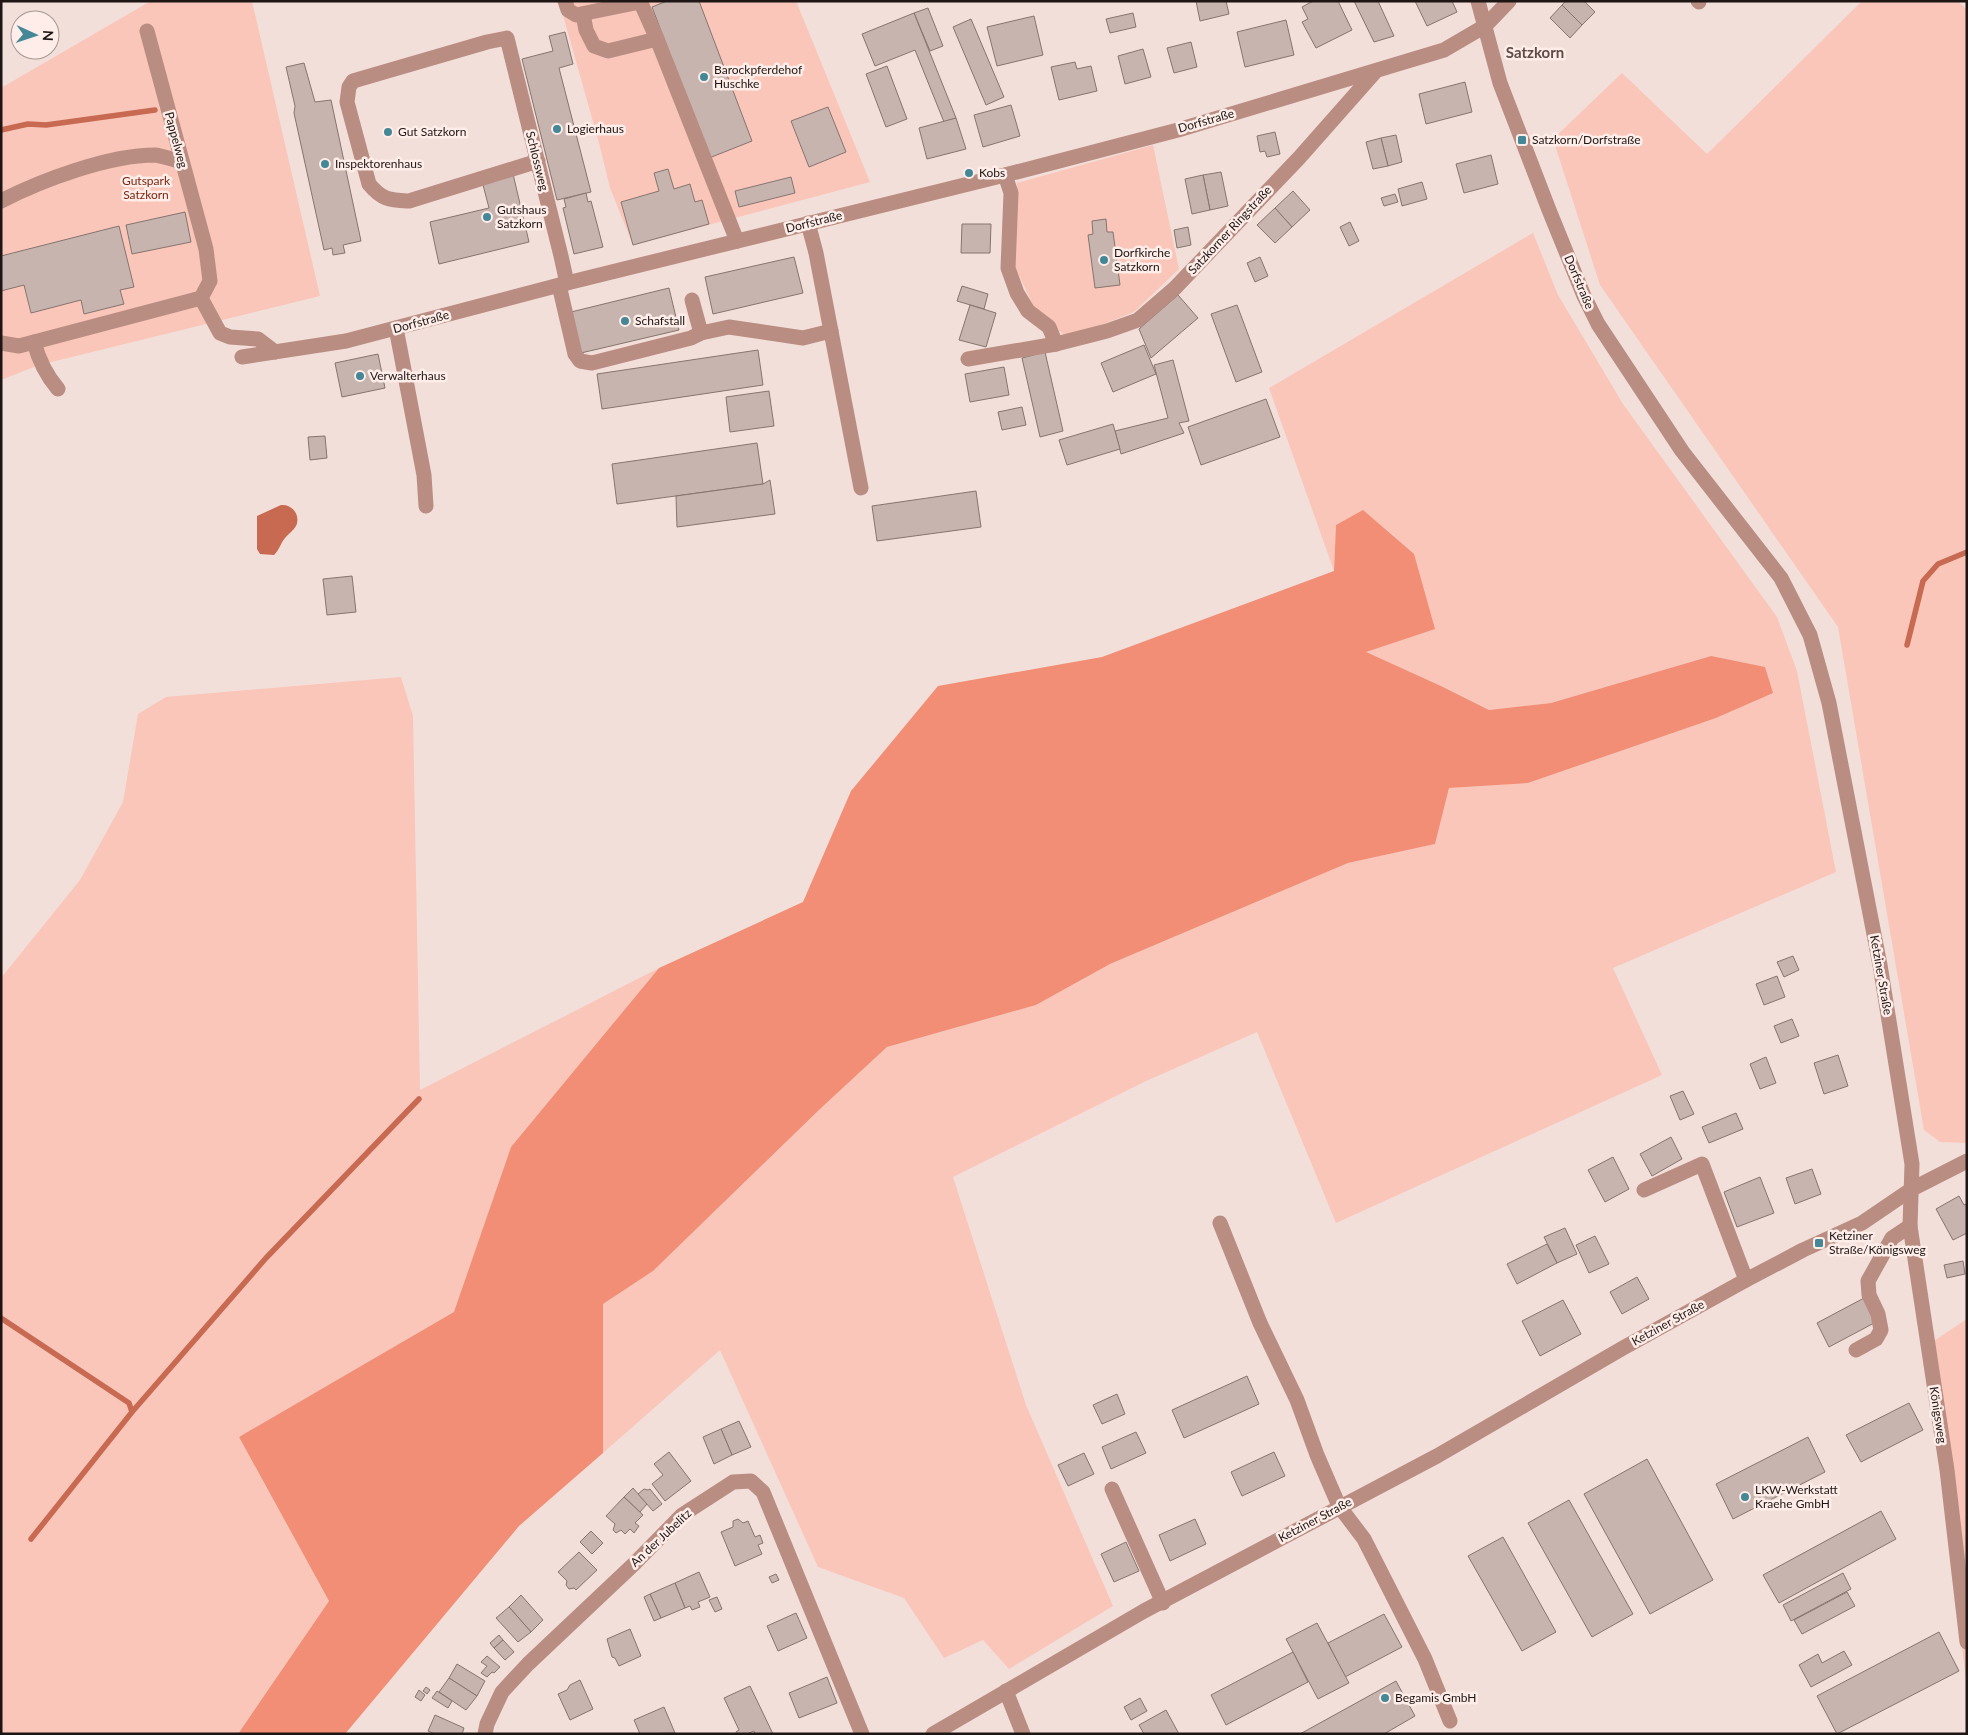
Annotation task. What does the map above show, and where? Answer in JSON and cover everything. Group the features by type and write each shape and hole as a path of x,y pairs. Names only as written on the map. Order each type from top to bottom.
{"street":[{"path":"566,1 568,10 576,15 640,2 737,241"},
{"path":"1478,1 1485,26"},
{"path":"1485,26 1509,1"},
{"path":"583,14 586,30 594,46 608,51 657,40"},
{"name":"Dorfstraße","path":"242,357 346,341 563,284 1005,175 1178,130 1444,50 1485,26 1500,83 1584,296 1598,324 1682,451 1780,578 1810,635"},
{"name":"Pappelweg","path":"147,31 206,249 210,281 201,298"},
{"name":"Schlossweg","path":"538,161 409,201 390,200 377,194 369,184 347,102 349,87 353,81 508,38 538,161 576,354 580,361 592,363 624,356 691,338 701,333"},
{"name":"Satzkorner Ringstraße","path":"968,359 1056,344 1107,331 1138,320 1175,288 1299,158 1375,72"},
{"path":"1,201 21,191 80,169 133,156 158,155 182,162"},
{"path":"1005,175 1011,193 1008,268 1017,293 1028,311 1049,327 1056,344"},
{"path":"808,223 816,253 861,488"},
{"path":"1,343 19,346 201,298 220,332 230,337 258,338 275,352"},
{"path":"692,300 701,333 729,327 803,338 831,330"},
{"path":"396,328 424,475 426,506"},
{"path":"34,342 38,358 48,377 58,389"},
{"name":"Ketziner Straße","path":"933,1734 1136,1616 1339,1506 1437,1456 1623,1348 1746,1280 1803,1250 1862,1223 1912,1189 1912,1164 1880,965 1829,703 1810,635"},
{"path":"1912,1189 1967,1161"},
{"path":"1644,1190 1702,1164 1746,1280"},
{"name":"Königsweg","path":"1912,1189 1910,1226 1947,1470 1967,1642"},
{"path":"1220,1223 1260,1324 1297,1400 1317,1455 1339,1506 1364,1539 1425,1659 1450,1721"},
{"path":"1856,1350 1876,1339 1881,1330 1878,1314 1869,1295 1868,1281 1892,1238 1910,1226"},
{"name":"An der Jubelitz","path":"485,1734 487,1724 502,1692 528,1664 682,1516 733,1482 751,1481 763,1492 862,1734"},
{"path":"1112,1489 1163,1602"},
{"path":"1006,1691 1023,1734"}],"green space":[{"name":"Gutspark Satzkorn","path":"252,1 320,296 39,365 1,380 1,88 49,60 60,60 60,54 149,2"},
{"name":"Barockpferdehof Huschke","path":"559,1 796,1 870,182 633,245 610,188"},
{"path":"1862,1 1958,1 1967,10 1967,1143 1940,1142 1924,1130 1838,627 1600,285 1553,139 1622,73 1707,154"},
{"path":"1153,145 1179,269 1134,312 1086,331 1065,336 1035,309 1015,267 1017,183"},
{"path":"1533,233 1558,295 1623,404 1777,617 1797,671 1836,872 1613,968 1662,1075 1336,1223 1257,1032 1144,1082 953,1177 1026,1405 1113,1606 1009,1669 983,1640 944,1658 904,1598 818,1567 720,1350 603,1453 603,1304 653,1271 820,1109 887,1047 1036,1005 1110,964 1348,863 1435,844 1449,788 1528,783 1716,718 1772,693 1711,656 1551,703 1489,710 1365,652 1336,525 1334,571 1269,388"},
{"path":"401,677 413,716 420,1090 659,968 511,1147 455,1312 239,1437 329,1601 238,1734 1,1734 1,978 80,880 123,802 138,714 166,697"},
{"path":"1967,1319 1967,1688 1926,1346"}],"shaded area":[{"path":"281,505 292,508 297,518 296,526 285,538 274,555 260,554 257,549 257,516"},
{"path":"1363,510 1414,554 1435,629 1366,652 1489,710 1551,703 1711,656 1765,667 1773,693 1716,718 1528,783 1449,788 1435,844 1348,863 1110,964 1036,1005 887,1047 820,1109 653,1271 603,1304 603,1453 519,1526 345,1734 238,1734 329,1601 239,1437 454,1312 511,1147 659,968 803,902 851,791 938,686 1102,657 1334,571 1336,525"}],"building":[{"path":"667,1 699,1 752,141 709,158 652,7"},
{"path":"1196,1 1226,1 1229,14 1200,21"},
{"path":"1313,1 1338,1 1352,30 1316,48 1302,22 1308,19 1302,7"},
{"path":"1354,1 1378,1 1394,36 1374,42"},
{"path":"1415,1 1452,1 1457,12 1427,26"},
{"path":"1566,1 1584,1 1595,12 1582,25 1562,5"},
{"path":"1562,5 1582,25 1570,38 1550,18"},
{"path":"928,8 943,46 930,51 914,13"},
{"path":"914,13 956,118 944,122 915,50 875,66 862,34"},
{"path":"1133,13 1136,27 1110,33 1106,19"},
{"path":"1034,16 1043,55 997,66 987,27"},
{"path":"971,19 1004,97 986,105 953,27"},
{"path":"1286,20 1294,55 1245,67 1237,32"},
{"name":"Logierhaus","path":"565,32 573,64 559,68 591,192 557,200 522,59 553,51 549,36"},
{"path":"1191,42 1197,67 1174,73 1167,48"},
{"path":"1143,49 1151,77 1125,84 1118,56"},
{"path":"1075,62 1077,69 1091,66 1097,91 1059,100 1051,67"},
{"name":"Inspektorenhaus","path":"304,63 315,102 331,100 361,241 343,245 345,253 333,255 332,248 324,250 294,113 295,106 286,67"},
{"path":"887,66 907,119 886,127 866,74"},
{"path":"1465,82 1472,112 1426,124 1419,94"},
{"path":"1011,105 1020,136 983,147 974,115"},
{"path":"828,107 846,152 809,167 791,121"},
{"path":"956,118 966,149 927,159 919,128"},
{"path":"1275,132 1280,154 1267,157 1265,151 1260,152 1257,136"},
{"path":"1396,135 1402,162 1388,166 1381,138"},
{"path":"1381,138 1388,166 1373,169 1366,142"},
{"path":"1491,155 1498,184 1464,193 1456,164"},
{"path":"668,169 674,189 690,184 695,202 702,200 709,224 633,245 621,202 659,191 654,173"},
{"path":"1221,172 1228,206 1210,210 1203,175"},
{"name":"Gutshaus Satzkorn","path":"513,174 529,242 439,264 430,222 489,208 482,181"},
{"path":"1203,175 1210,210 1192,214 1185,179"},
{"path":"791,177 795,193 739,207 735,191"},
{"path":"1422,182 1427,199 1402,206 1398,189"},
{"path":"1293,191 1310,210 1292,227 1275,208"},
{"path":"586,193 588,202 591,201 603,247 574,254 563,208 566,207 564,199"},
{"path":"1395,194 1398,202 1384,206 1381,198"},
{"path":"1275,208 1292,227 1275,243 1257,225"},
{"path":"185,212 191,242 132,254 126,225"},
{"name":"Dorfkirche Satzkorn","path":"1106,219 1107,232 1113,232 1120,285 1095,288 1088,235 1093,234 1092,221"},
{"path":"1350,222 1359,241 1349,246 1340,227"},
{"path":"962,224 991,224 990,253 961,253"},
{"path":"119,226 134,287 120,290 124,304 84,314 81,300 31,313 24,285 1,291 1,256"},
{"path":"1188,227 1191,245 1177,248 1174,230"},
{"name":"Schafstall","path":"794,257 803,293 713,314 705,277"},
{"path":"1260,257 1268,276 1255,282 1247,263"},
{"path":"962,286 988,294 984,309 957,301"},
{"name":"Schafstall","path":"669,288 679,330 581,353 571,312"},
{"path":"1178,295 1198,318 1151,358 1139,329"},
{"path":"970,305 996,313 986,347 959,340"},
{"path":"1237,305 1262,372 1236,382 1211,314"},
{"path":"1144,345 1156,374 1113,392 1101,363"},
{"path":"758,350 763,385 602,409 597,374"},
{"path":"1045,352 1063,431 1040,437 1022,358"},
{"name":"Verwalterhaus","path":"378,354 385,388 342,397 335,363"},
{"path":"1173,360 1189,421 1179,423 1184,433 1121,454 1115,431 1168,418 1154,365"},
{"path":"1004,367 1009,395 970,402 965,374"},
{"path":"769,391 774,426 730,432 726,397"},
{"path":"1266,399 1280,437 1201,465 1188,427"},
{"path":"1022,407 1026,425 1002,430 998,412"},
{"path":"1113,424 1120,449 1067,465 1059,440"},
{"path":"325,436 327,458 310,460 308,437"},
{"path":"757,443 763,484 617,504 612,464"},
{"path":"770,480 775,514 677,527 676,496 763,484"},
{"path":"976,491 981,527 877,541 872,506"},
{"path":"352,576 356,612 327,615 323,579"},
{"path":"1793,956 1799,970 1784,977 1777,962"},
{"path":"1777,976 1785,997 1764,1005 1756,984"},
{"path":"1792,1019 1799,1036 1781,1043 1774,1026"},
{"path":"1838,1055 1848,1086 1824,1094 1814,1063"},
{"path":"1766,1057 1776,1083 1760,1089 1750,1064"},
{"path":"1683,1091 1694,1114 1680,1120 1670,1096"},
{"path":"1736,1113 1743,1129 1709,1143 1702,1127"},
{"path":"1671,1137 1682,1159 1652,1176 1640,1154"},
{"path":"1613,1157 1629,1189 1605,1202 1588,1170"},
{"path":"1812,1169 1821,1194 1795,1204 1786,1178"},
{"path":"1760,1177 1774,1213 1737,1227 1724,1192"},
{"path":"1959,1196 1964,1205 1967,1204 1967,1233 1953,1240 1936,1209"},
{"path":"1565,1228 1577,1254 1557,1263 1544,1237"},
{"path":"1595,1236 1609,1264 1589,1273 1576,1245"},
{"path":"1547,1244 1557,1263 1517,1284 1507,1264"},
{"path":"1963,1261 1965,1274 1947,1278 1944,1265"},
{"path":"1637,1277 1649,1299 1622,1314 1610,1292"},
{"path":"1864,1298 1876,1322 1829,1347 1817,1323"},
{"path":"1563,1300 1581,1334 1540,1356 1522,1321"},
{"path":"1247,1376 1259,1404 1184,1438 1172,1410"},
{"path":"1117,1394 1125,1414 1102,1424 1093,1405"},
{"path":"1909,1403 1923,1430 1861,1462 1846,1435"},
{"path":"739,1421 751,1447 732,1455 721,1429"},
{"path":"721,1429 732,1455 714,1464 703,1437"},
{"path":"1136,1432 1146,1453 1111,1469 1102,1447"},
{"path":"1808,1437 1825,1472 1733,1519 1716,1484"},
{"path":"669,1452 691,1481 665,1501 652,1484 663,1475 654,1464"},
{"path":"1274,1452 1285,1476 1242,1496 1231,1472"},
{"path":"1084,1453 1094,1474 1068,1486 1058,1465"},
{"path":"1647,1459 1713,1580 1650,1614 1584,1494"},
{"path":"633,1488 647,1504 640,1512 624,1497"},
{"path":"644,1489 650,1489 662,1504 653,1511 638,1494"},
{"path":"624,1497 643,1515 635,1523 639,1526 634,1533 630,1529 625,1534 621,1530 616,1533 613,1530 615,1524 606,1516"},
{"path":"1569,1500 1633,1614 1592,1637 1528,1523"},
{"path":"1881,1511 1896,1539 1779,1603 1763,1575"},
{"path":"738,1519 743,1523 748,1521 755,1537 760,1535 763,1543 758,1545 762,1554 735,1566 721,1532 733,1527 733,1521"},
{"path":"1195,1519 1206,1544 1170,1561 1159,1535"},
{"path":"591,1531 603,1543 592,1554 580,1542"},
{"path":"1503,1537 1556,1632 1522,1651 1468,1556"},
{"path":"1126,1542 1139,1571 1114,1582 1101,1554"},
{"path":"579,1552 597,1570 576,1590 574,1588 569,1589 566,1585 567,1581 558,1572"},
{"path":"699,1572 710,1597 698,1602 700,1607 692,1610 690,1606 685,1608 675,1583"},
{"path":"1843,1573 1851,1589 1791,1621 1783,1605"},
{"path":"776,1574 779,1580 772,1583 769,1577"},
{"path":"675,1583 685,1608 661,1618 650,1594"},
{"path":"1847,1592 1855,1606 1802,1634 1794,1620"},
{"path":"650,1594 661,1618 654,1621 644,1597"},
{"path":"521,1595 543,1620 531,1632 509,1607"},
{"path":"717,1597 722,1609 715,1612 709,1600"},
{"path":"509,1607 531,1632 518,1642 496,1618"},
{"path":"796,1613 807,1638 778,1651 767,1626"},
{"path":"1384,1614 1402,1647 1345,1677 1328,1643"},
{"path":"1317,1623 1349,1683 1318,1699 1286,1639"},
{"path":"630,1629 641,1656 619,1666 615,1658 612,1657 607,1639"},
{"path":"1939,1632 1959,1671 1837,1734 1817,1696"},
{"path":"499,1635 503,1640 494,1648 490,1643"},
{"path":"503,1640 514,1652 505,1660 494,1648"},
{"path":"1844,1651 1852,1665 1811,1687 1799,1665 1818,1654 1822,1663"},
{"path":"1293,1652 1308,1682 1226,1725 1211,1695"},
{"path":"487,1656 500,1667 487,1677 481,1673 487,1666 481,1662"},
{"path":"457,1664 485,1681 477,1696 449,1678"},
{"path":"827,1677 837,1703 799,1718 789,1693"},
{"path":"449,1678 477,1696 466,1710 439,1692"},
{"path":"580,1680 593,1709 570,1720 558,1694"},
{"name":"Begamis GmbH","path":"1396,1681 1415,1716 1384,1734 1300,1734"},
{"path":"750,1686 773,1734 755,1734 754,1731 747,1734 736,1734 739,1730 724,1698"},
{"path":"426,1687 430,1690 427,1694 423,1691"},
{"path":"419,1690 425,1695 421,1701 415,1697"},
{"path":"437,1691 452,1701 448,1708 432,1698"},
{"path":"1140,1698 1147,1711 1131,1720 1124,1707"},
{"path":"664,1707 675,1733 640,1734 634,1720"},
{"path":"1166,1710 1179,1734 1144,1734 1139,1725"},
{"path":"435,1715 464,1728 462,1734 435,1734 428,1731"}],"waterway":[{"path":"1,130 28,124 46,125 155,110"},
{"path":"1907,645 1923,581 1938,564 1967,552"},
{"path":"132,1412 266,1258 419,1099"},
{"path":"1,1318 129,1403 132,1412 31,1539"}],"place":[{"name":"Barockpferdehof Huschke","path":"704,77"},
{"name":"Logierhaus","path":"557,129"},
{"name":"Gut Satzkorn","path":"388,132"},
{"name":"Satzkorn/Dorfstraße","path":"1522,140"},
{"name":"Inspektorenhaus","path":"325,164"},
{"name":"Kobs","path":"969,173"},
{"name":"Gutshaus Satzkorn","path":"487,217"},
{"name":"Dorfkirche Satzkorn","path":"1104,260"},
{"name":"Schafstall","path":"625,321"},
{"name":"Verwalterhaus","path":"360,376"},
{"name":"Ketziner Straße/Königsweg","path":"1819,1243"},
{"name":"LKW-Werkstatt Kraehe GmbH","path":"1745,1497"},
{"name":"Begamis GmbH","path":"1385,1698"}],"district":[{"name":"Satzkorn","path":"1535,53"}]}
